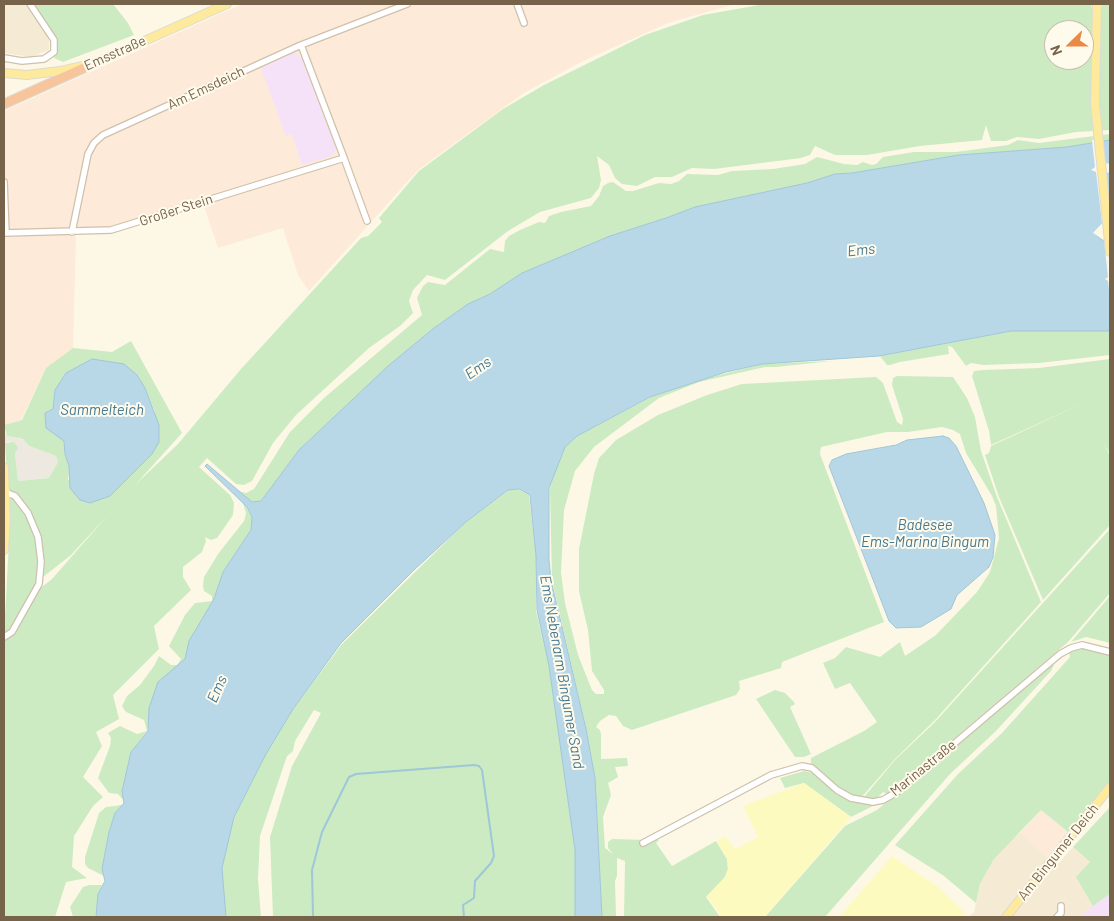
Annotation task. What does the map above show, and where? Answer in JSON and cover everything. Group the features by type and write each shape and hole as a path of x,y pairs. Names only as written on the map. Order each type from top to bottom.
{"highway":[{"name":"Emsstraße","path":"4,104 95,63"}],"main road":[{"name":"Emsstraße","path":"95,63 227,4"},
{"path":"1096,7 1094,59 1096,121 1110,252"},
{"path":"4,74 27,75 60,71 95,63"},
{"path":"4,467 4,550"},
{"name":"Am Bingumer Deich","path":"1006,917 1110,786"}],"street":[{"path":"4,58 44,59 54,52 54,40 30,4"},
{"name":"Am Emsdeich","path":"72,232 88,154 94,143 103,135 301,44 407,4"},
{"path":"516,4 524,23"},
{"path":"301,44 367,221"},
{"name":"Großer Stein","path":"5,233 111,230 344,158"},
{"path":"4,182 5,233"},
{"path":"4,637 12,632 39,584 41,562 38,537 28,513 15,496 5,492"},
{"name":"Marinastraße","path":"644,843 770,775 802,766 812,768 837,790 852,798 873,802 883,800 897,792 1065,650 1082,645 1110,652"},
{"path":"1057,917 1061,906"}],"shaded area":[{"path":"4,4 25,4 45,32 49,41 49,50 31,57 4,53"},
{"path":"242,4 735,4 668,23 583,61 524,93 418,170 309,291 298,275 283,228 218,248 203,203 112,232 76,234 73,348 46,368 21,420 4,425 4,111"},
{"path":"294,53 301,57 336,149 332,156 302,165 292,134 286,136 261,68"},
{"path":"4,431 7,436 25,440 29,446 56,456 58,462 49,478 18,481 15,452 9,441 5,443"},
{"path":"1041,810 1068,832 1047,857 1021,832"},
{"path":"1021,832 1047,857 1058,864 1073,847 1090,862 1093,906 1110,894 1110,917 968,917 974,912 980,884 994,859 1006,844"},
{"path":"1110,894 1110,917 1078,917 1093,906"}],"green space":[{"path":"34,4 113,4 128,23 134,35 63,62 54,58 58,47 56,38"},
{"path":"765,4 1091,4 1092,9 1101,10 1103,4 1110,4 1110,130 1076,132 1039,139 1017,137 1006,141 991,141 986,125 982,140 920,146 867,155 835,155 815,146 810,155 801,158 714,169 692,168 672,177 655,177 637,186 622,184 615,178 609,165 597,156 601,180 599,188 591,198 540,212 508,231 445,280 427,275 413,290 409,301 413,313 400,326 369,348 296,415 273,443 252,481 244,485 236,484 207,458 199,467 230,495 234,503 233,515 217,538 211,540 205,537 206,541 202,552 183,567 183,577 191,590 154,626 159,649 113,695 119,719 96,732 102,746 83,777 103,797 93,806 74,836 72,867 87,878 66,882 55,917 4,917 4,640 12,636 38,590 52,579 108,515 71,555 38,581 9,635 4,637 10,521 5,443 14,442 18,448 15,453 18,481 49,478 58,462 56,456 29,446 23,439 7,436 4,425 22,420 46,368 73,348 112,352 131,341 182,433 136,484 178,444 241,369 361,238 368,236 382,222 379,218 419,171 503,109 544,85 645,35 703,15","holes":["92,359 137,375 145,388 155,412 139,467 124,480 68,480 70,466 65,454 64,441 45,413 53,409 55,390 66,373"]},
{"path":"1110,134 1110,140 1067,147 959,155 852,173 835,174 807,183 695,207 610,236 522,273 490,294 468,304 434,328 388,366 299,450 261,501 252,502 237,491 246,493 254,489 290,432 324,398 422,315 417,298 423,286 428,282 445,285 490,249 504,252 505,241 509,236 539,222 545,223 549,216 591,206 599,196 603,186 608,183 613,182 626,191 633,191 659,183 671,184 679,181 687,174 718,175 732,171 773,169 805,164 817,157 844,164 857,165 863,162 872,165 876,164 883,157 914,152 956,152 1008,145 1018,140 1039,143"},
{"path":"1011,331 1110,331 1110,355 1039,363 983,365 971,363 966,366 952,347 948,346 949,354 890,365 887,365 880,356"},
{"path":"1110,359 1110,454 1103,442 1110,456 1110,525 1043,600 999,497 985,455 989,453 991,446 1088,401 991,445 989,431 972,376 974,371 1039,368"},
{"path":"832,361 765,367 699,382 659,398 594,447 575,471 564,510 561,573 565,603 578,655 592,690 596,694 604,694 604,690 592,671 588,630 579,591 579,549 599,458 616,440 658,415 707,395 742,384 876,377 883,383 897,422 902,425 903,419 892,385 893,378 897,376 953,377 967,398 975,417 981,451 997,497 1041,602 935,720 895,759 861,798 851,796 837,787 811,764 811,758 864,731 877,722 850,683 835,689 823,663 835,658 846,647 880,657 900,642 905,656 936,635 977,592 990,572 999,538 996,506 992,496 966,453 960,434 953,430 942,427 908,432 887,432 821,447 820,454 884,622 782,662 781,668 739,681 740,689 736,695 632,730 623,726 616,716 609,715 600,721 596,727 600,730 601,734 601,759 627,758 628,766 615,767 618,777 608,783 611,795 603,817 605,848 613,854 608,848 608,842 612,839 646,840 649,843 657,839 659,840 656,843 672,866 716,841 727,859 728,869 725,877 706,897 720,917 624,917 625,861 617,858 617,876 615,881 616,917 602,917 595,778 586,728 552,580 550,488 554,473 565,447 577,436 651,397 700,380 762,364"},
{"path":"509,490 519,490 529,495 536,556 536,611 549,666 575,850 575,917 273,917 270,837 292,766 321,713 314,710 295,741 293,751 287,756 260,836 258,879 261,917 219,917 218,869 234,817 266,754 293,709 342,644 468,520"},
{"path":"242,500 252,517 251,530 223,572 214,599 190,641 185,659 149,723 147,731 144,720 126,712 122,706 127,696 140,685 159,656 171,665 177,665 181,659 169,646 185,615 195,603 212,601 212,596 204,591 204,577 218,554 244,521 246,513"},
{"path":"1110,529 1110,593 1068,642 892,791 887,794 883,792 877,798 865,799 864,797 895,760 935,722"},
{"path":"1110,596 1110,643 1086,637 1071,642"},
{"path":"1086,648 1110,655 1110,780 1068,832 1041,810 994,859 980,884 976,903 944,876 895,845 958,774 1002,733 1070,657 1069,652"},
{"path":"1051,664 1054,665 1051,671 996,731 950,774 825,917 765,917 845,826 877,810 951,747 934,769 954,747"},
{"path":"775,690 785,693 794,702 795,704 790,707 811,754 804,757 795,757 756,699"},
{"path":"120,726 137,734 147,731 131,752 122,791 124,801 118,794 109,793 98,778 110,746 111,738 108,733"},
{"path":"804,771 813,773 832,790 851,801 877,804 851,817 804,783 785,788 780,778"},
{"path":"122,805 115,813 109,832 102,869 104,876 88,868 85,864 85,857 99,813 106,807"},
{"path":"1110,807 1110,894 1093,906 1076,877 1090,862 1073,847"},
{"path":"102,885 98,894 96,917 73,917 70,907 83,887"}],"sand":[{"path":"804,783 851,817 765,917 721,917 707,896 725,877 728,869 727,859 716,841 725,836 735,849 758,837 743,806"},
{"path":"892,856 937,886 965,913 958,917 839,917"}],"water":[{"path":"1110,140 1110,223 1101,224 1094,233 1102,240 1110,239 1110,331 1011,331 879,356 762,364 726,372 650,397 577,436 565,447 549,488 549,560 551,580 586,729 595,778 602,917 575,917 575,850 549,666 537,610 536,556 530,495 519,489 508,490 467,521 414,570 341,643 293,709 266,754 234,817 222,868 226,917 96,917 98,894 105,881 102,869 109,832 115,813 124,803 122,791 131,752 148,731 149,708 158,682 185,659 189,641 214,599 223,572 251,530 252,517 247,507 205,466 207,464 252,502 261,501 299,450 388,366 434,328 468,304 490,294 522,273 610,236 695,207 807,183 835,174 852,173 959,155 1067,147"},
{"name":"Sammelteich","path":"92,359 124,364 137,375 145,388 159,425 159,442 152,454 110,496 90,503 80,500 70,488 69,466 65,454 64,441 46,428 45,413 53,409 55,390 66,373"},
{"name":"Badesee Ems-Marina Bingum","path":"943,436 949,438 956,446 984,503 995,535 993,557 989,567 957,595 951,609 921,627 896,628 889,621 829,466 832,460 846,454 896,445 907,440"}],"pier":[{"path":"1103,138 1105,163 1110,164 1110,172 1106,173 1110,225 1102,226 1097,233 1103,238 1110,237 1110,298 1108,281 1105,279 1108,277 1104,240 1093,233 1102,223 1096,172 1091,170 1095,167 1092,140"}],"waterway":[{"path":"313,917 312,870 322,832 349,777 356,774 474,765 479,766 482,770 494,856 491,863 475,881 474,898 463,905 464,917"}],"water label":[{"name":"Ems","path":"861,250"},
{"name":"Ems","path":"478,368"},
{"name":"Ems Nebenarm Bingumer Sand","path":"562,672"},
{"name":"Ems","path":"217,689"}]}
